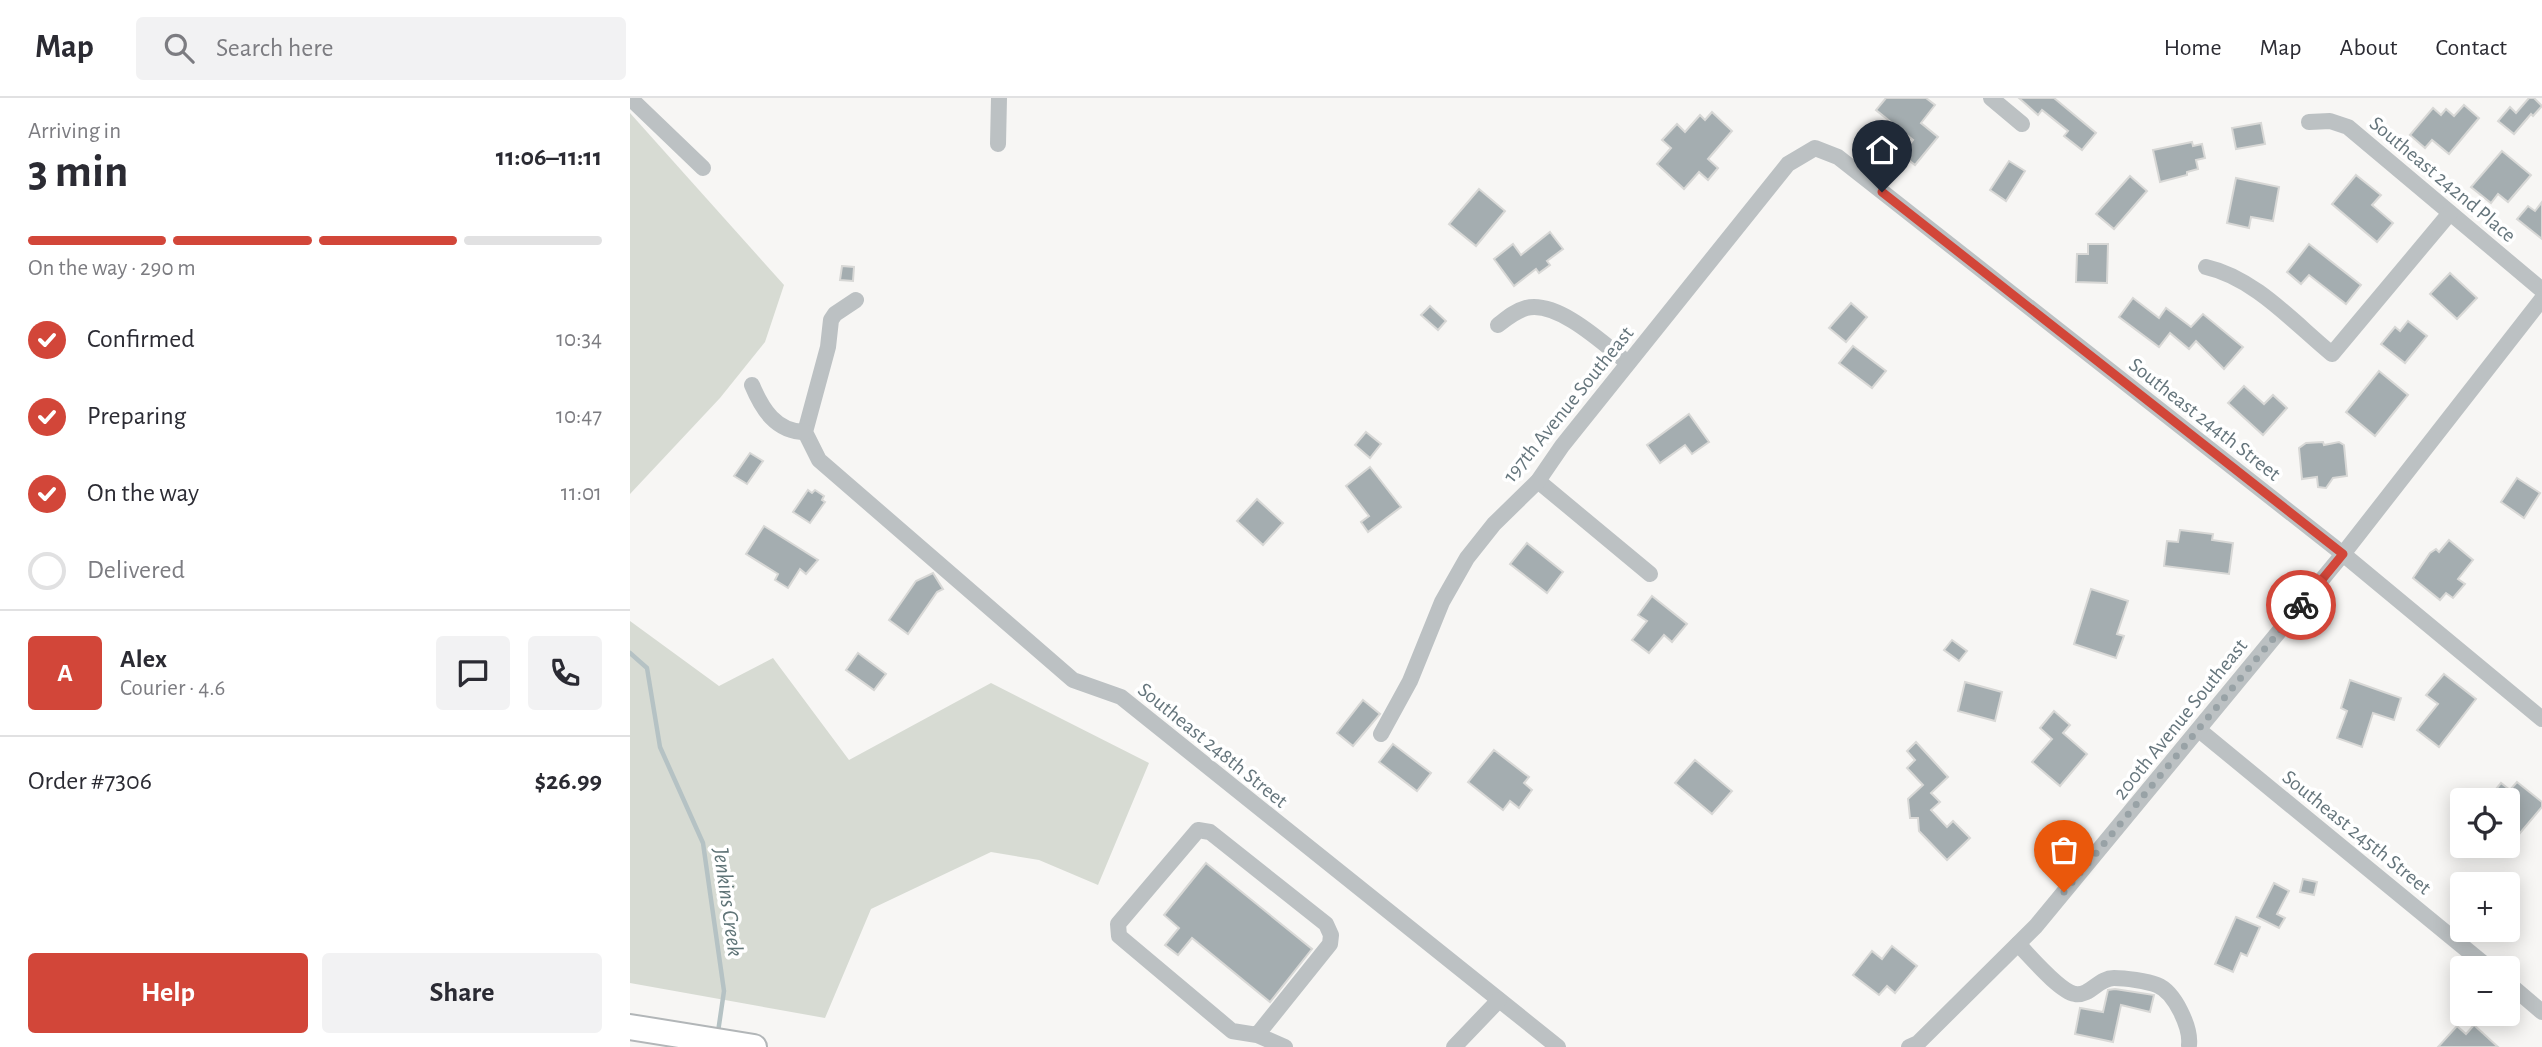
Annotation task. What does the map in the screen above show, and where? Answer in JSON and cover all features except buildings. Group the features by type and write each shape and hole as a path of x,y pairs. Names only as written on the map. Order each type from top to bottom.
{"highway":[{"path":"630,1027 753,1047"}],"street":[{"path":"630,98 703,169"},
{"path":"998,144 999,98"},
{"path":"1991,98 2022,124"},
{"name":"Southeast 242nd Place","path":"2309,122 2330,121 2348,127 2542,290"},
{"name":"197th Avenue Southeast","path":"1381,734 1410,681 1442,602 1466,558 1494,524 1538,481 1628,363 1788,164 1815,148 1838,157"},
{"name":"Southeast 244th Street","path":"1838,157 2343,554 2542,719"},
{"path":"2206,267 2228,272 2247,284 2332,354 2450,213"},
{"name":"200th Avenue Southeast","path":"1909,1047 1918,1043 2018,944 2343,554 2542,299"},
{"path":"752,384 759,401 781,426 792,432 805,432 828,347 831,320 835,314 856,300"},
{"path":"1498,325 1517,311 1529,307 1554,311 1628,363"},
{"name":"Southeast 248th Street","path":"805,432 819,460 1073,680 1121,698 1558,1047"},
{"path":"1538,481 1650,574"},
{"name":"Southeast 245th Street","path":"2199,730 2474,956"},
{"path":"1257,1035 1330,944 1331,935 1326,925 1210,832 1198,830 1118,924 1119,936 1232,1031 1257,1035 1285,1047"},
{"path":"2018,944 2061,986 2076,994 2087,993 2103,980 2114,978 2157,985 2167,993 2185,1023 2189,1045"},
{"path":"2520,994 2542,1012"},
{"path":"1454,1047 1499,1000"}],"shaded area":[{"path":"630,113 784,285 765,342 720,398 630,494"},
{"path":"630,621 719,686 773,658 849,760 991,683 1149,763 1098,885 1039,860 991,852 871,909 825,1018 630,983"}],"waterway":[{"name":"Jenkins Creek","path":"630,653 647,668 660,747 703,843 724,991 718,1032"}],"way so far":[{"path":"2064,892 2301,605"}],"route":[{"path":"1882,192 2343,554 2301,605"}]}
